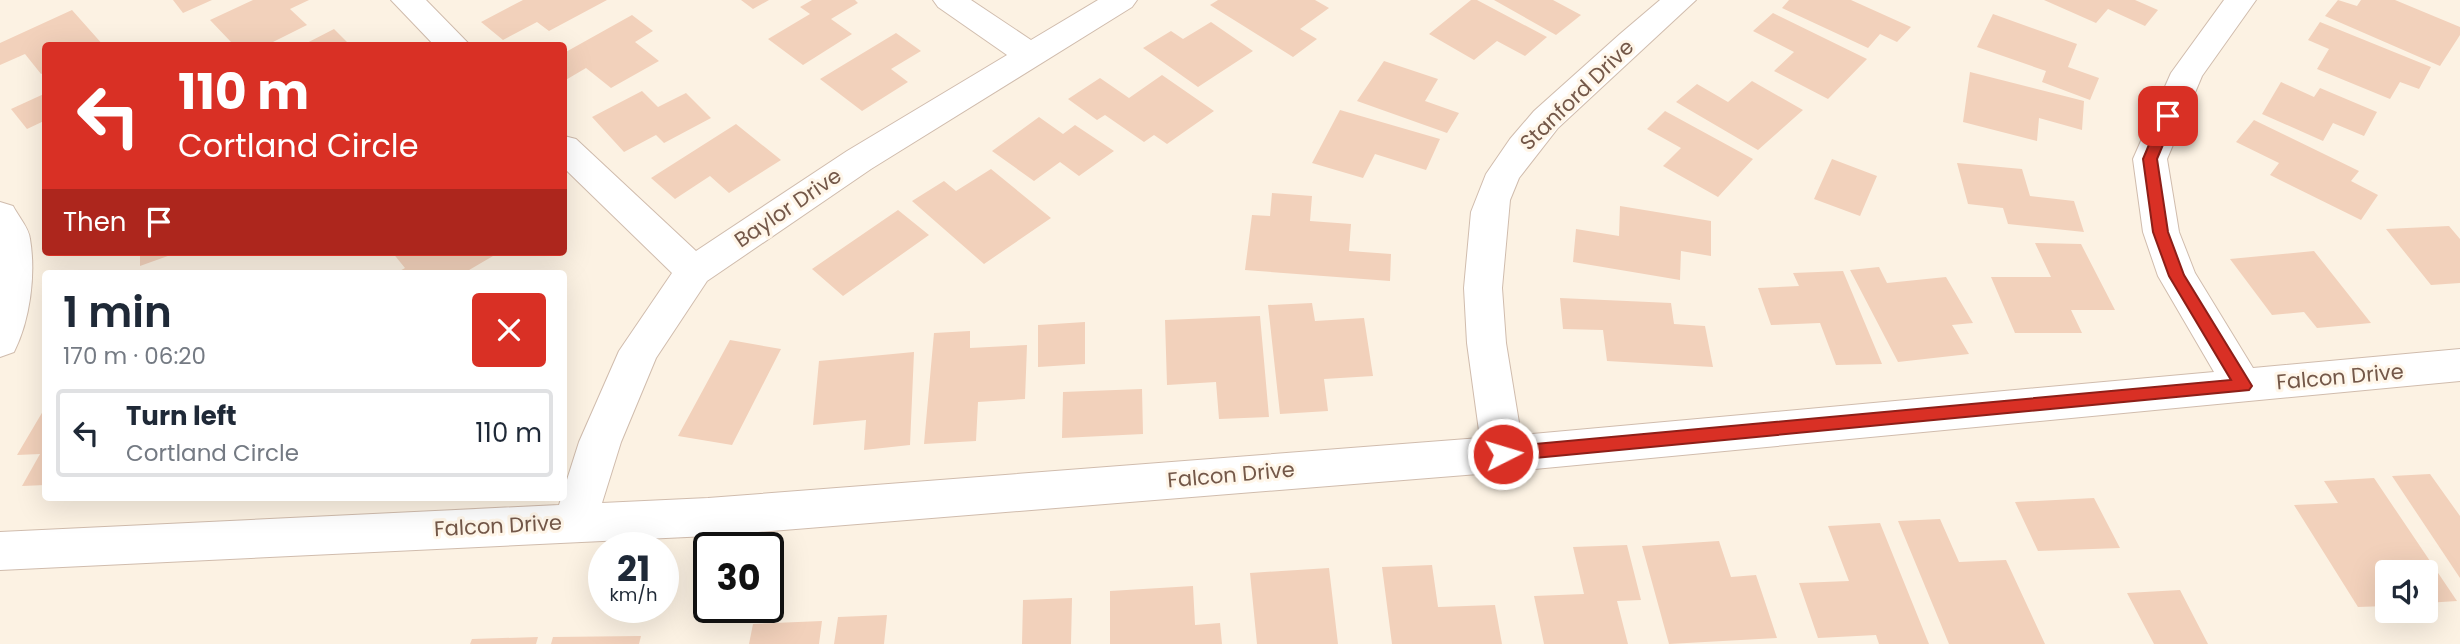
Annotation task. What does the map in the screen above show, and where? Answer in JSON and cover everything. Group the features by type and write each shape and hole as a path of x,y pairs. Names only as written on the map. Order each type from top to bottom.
{"street":[{"path":"407,0 451,42"},
{"path":"949,0 1031,56"},
{"name":"Baylor Drive","path":"575,522 600,442 639,351 694,271 859,160 1121,0"},
{"name":"Stanford Drive","path":"1503,454 1483,317 1482,263 1492,199 1517,153 1578,88 1680,0"},
{"path":"2240,0 2187,73 2150,159 2161,232 2177,276 2243,386"},
{"path":"567,151 694,271"},
{"path":"0,215 12,237 12,282 0,341"},
{"name":"Falcon Drive","path":"0,551 708,517 1503,454 2460,365"}],"building":[{"path":"173,0 212,0 183,13"},
{"path":"253,0 309,0 290,9 307,25 273,42 231,42 210,20"},
{"path":"523,0 607,0 549,31 537,22 503,40 481,22"},
{"path":"741,0 769,0 753,9"},
{"path":"812,0 855,0 858,3 831,19 852,34 803,65 768,39 810,14 800,7"},
{"path":"1218,0 1315,0 1329,8 1300,29 1317,39 1293,57 1210,5"},
{"path":"1471,0 1477,0 1547,37 1525,56 1497,41 1474,60 1429,34"},
{"path":"1494,0 1553,0 1581,15 1556,35"},
{"path":"1789,0 1851,0 1911,27 1897,42 1880,34 1868,48 1782,8"},
{"path":"2044,0 2135,0 2158,10 2145,26 2108,9 2096,23"},
{"path":"2338,0 2357,6 2361,0 2395,0 2460,27 2460,35 2440,66 2325,16"},
{"path":"72,10 100,42 42,42 41,74 25,54 0,65 0,43"},
{"path":"1773,13 1867,59 1828,99 1774,71 1794,52 1753,31"},
{"path":"1993,14 2077,44 2068,67 2099,78 2090,100 2042,82 2046,71 1977,47"},
{"path":"632,15 653,31 635,42 659,61 611,88 586,68 567,79 567,51"},
{"path":"1211,22 1253,51 1198,87 1143,48 1171,31 1183,39"},
{"path":"2320,22 2431,67 2419,89 2400,82 2390,99 2317,69 2329,49 2308,40"},
{"path":"334,29 347,42 309,42"},
{"path":"896,33 921,51 891,69 908,82 862,111 820,79"},
{"path":"1384,61 1438,79 1425,101 1459,113 1447,133 1357,101"},
{"path":"1970,72 2084,101 2082,130 2039,118 2037,141 1963,122"},
{"path":"1162,75 1214,111 1167,144 1154,135 1144,142 1105,115 1097,120 1068,99 1100,78 1129,98"},
{"path":"1752,81 1803,110 1758,150 1676,102 1697,84 1728,102"},
{"path":"2281,82 2314,97 2320,88 2377,112 2364,136 2333,123 2323,141 2262,114"},
{"path":"642,91 658,107 686,93 711,118 664,143 656,135 624,152 592,117"},
{"path":"42,95 42,122 27,129 11,109"},
{"path":"1340,110 1440,139 1426,170 1375,154 1363,178 1312,163"},
{"path":"1665,111 1753,159 1718,197 1663,166 1681,148 1647,129"},
{"path":"1039,117 1063,134 1075,125 1114,151 1079,176 1060,162 1034,181 992,151"},
{"path":"2254,120 2359,171 2351,181 2378,195 2361,220 2270,175 2279,163 2236,142"},
{"path":"736,124 781,160 729,193 710,176 675,199 651,178"},
{"path":"1832,159 1877,176 1860,216 1814,199"},
{"path":"1957,163 2022,169 2030,196 2074,201 2084,232 2008,224 2003,208 1968,204"},
{"path":"991,169 1051,218 984,264 912,201 944,181 956,191"},
{"path":"1272,193 1312,196 1310,221 1351,224 1349,251 1391,254 1390,281 1245,270 1252,215 1270,216"},
{"path":"1620,206 1711,221 1711,256 1681,251 1680,280 1573,262 1576,229 1619,236"},
{"path":"898,210 929,235 843,296 812,269"},
{"path":"2449,226 2460,239 2460,283 2431,285 2386,229"},
{"path":"2035,243 2081,244 2115,310 2071,310 2082,333 2015,333 1991,277 2051,277"},
{"path":"2314,251 2371,323 2317,328 2304,312 2272,315 2230,259"},
{"path":"140,256 168,256 140,266"},
{"path":"395,256 493,256 469,270 401,270 405,268"},
{"path":"1879,267 1887,283 1946,277 1973,323 1952,325 1969,354 1898,362 1850,270"},
{"path":"1843,271 1882,364 1836,365 1820,323 1771,325 1758,288 1799,286 1793,273"},
{"path":"1560,298 1671,303 1674,324 1705,326 1713,367 1607,361 1603,330 1563,329"},
{"path":"1312,303 1315,321 1364,318 1373,376 1324,379 1328,411 1280,414 1268,305"},
{"path":"1260,316 1269,417 1219,419 1216,382 1167,385 1165,320"},
{"path":"1085,322 1085,364 1038,367 1038,325"},
{"path":"970,331 970,348 1027,345 1025,399 978,402 976,441 924,444 934,333"},
{"path":"730,340 781,349 732,445 678,436"},
{"path":"914,352 910,445 864,450 866,420 813,425 819,361"},
{"path":"1142,389 1143,434 1062,438 1063,392"},
{"path":"42,413 42,485 22,486 40,454 17,455"},
{"path":"2430,474 2460,516 2460,578 2392,476"},
{"path":"2374,478 2429,560 2375,560 2375,606 2358,607 2294,505 2338,503 2324,481"},
{"path":"2094,498 2120,548 2038,551 2015,502"},
{"path":"1940,519 1959,562 2006,560 2045,644 1949,644 1898,521"},
{"path":"1880,523 1929,644 1879,644 1876,635 1818,638 1799,583 1849,581 1828,526"},
{"path":"1719,541 1731,577 1756,575 1777,638 1669,644 1642,546"},
{"path":"1627,545 1641,600 1617,601 1628,644 1544,644 1534,596 1584,594 1573,547"},
{"path":"1432,565 1438,607 1495,605 1502,644 1392,644 1382,567"},
{"path":"1329,568 1338,644 1257,644 1250,573"},
{"path":"2438,573 2457,601 2438,602"},
{"path":"1193,586 1195,625 1220,623 1222,644 1110,644 1110,591"},
{"path":"2180,590 2208,644 2154,644 2127,593"},
{"path":"1072,598 1071,644 1022,644 1023,600"},
{"path":"887,615 884,644 834,644 838,617"},
{"path":"822,621 819,644 749,644 753,624"},
{"path":"641,636 639,644 551,644 553,637"},
{"path":"538,637 536,644 470,644 472,639"}],"route":[{"path":"1503,454 2243,386 2177,276 2161,232 2150,159 2168,116"}]}
